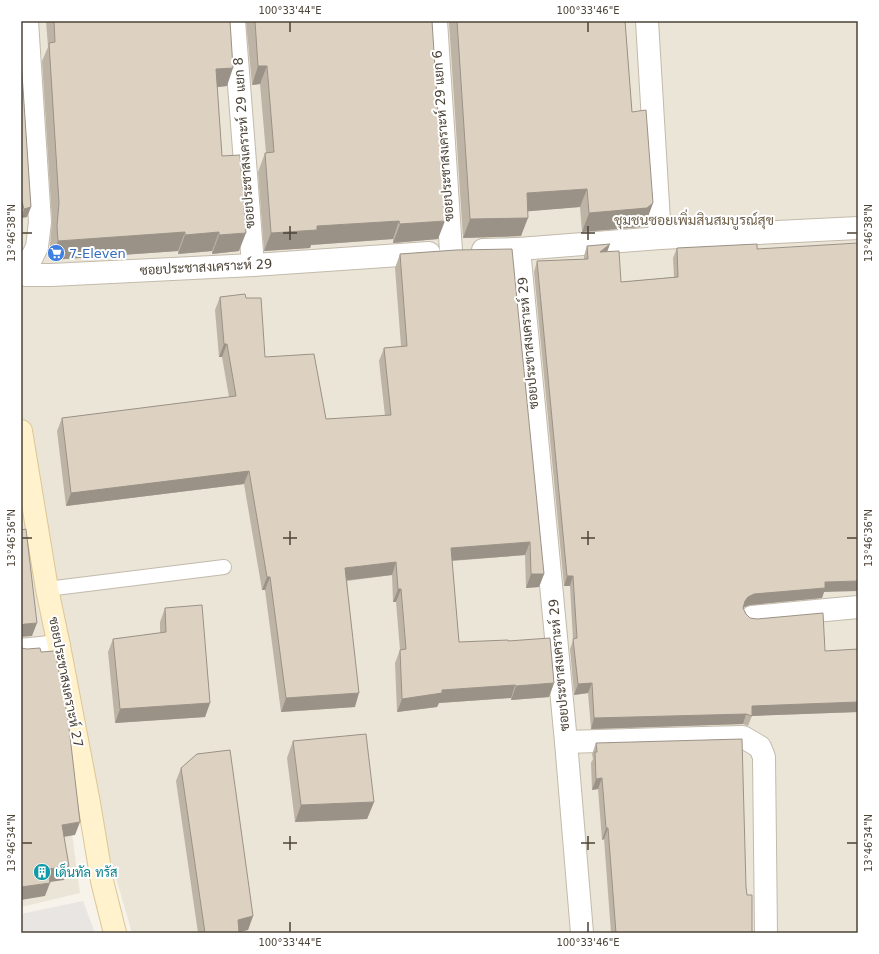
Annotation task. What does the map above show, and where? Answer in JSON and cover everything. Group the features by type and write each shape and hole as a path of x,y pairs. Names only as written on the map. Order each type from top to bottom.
{"street":[{"path":"21,263 31,259 37,247 40,222 27,21"},
{"name":"ซอยประชาสงเคราะห์ 29 แยก 8","path":"234,21 253,265"},
{"name":"ซอยประชาสงเคราะห์ 29 แยก 6","path":"436,21 451,251"},
{"path":"647,21 660,238"},
{"path":"519,249 660,238 858,228"},
{"name":"ซอยประชาสงเคราะห์ 29","path":"21,274 51,275 253,265 451,251 519,249 566,742 582,933"},
{"name":"ซอยประชาสงเคราะห์ 27","path":"21,431 47,589 60,646 102,881 114,933"},
{"path":"752,617 858,606"},
{"path":"21,650 60,646"},
{"path":"566,742 671,738 743,738 760,747 764,757 766,933"}],"lane":[{"path":"47,589 224,567"}],"shaded area":[{"path":"21,21 858,21 858,933 132,933 45,633 80,893 21,907"},
{"path":"83,901 95,933 21,933 21,914"}],"building":[{"path":"54,21 230,21 233,68 216,69 222,156 240,155 246,233 219,235 219,232 185,235 185,232 58,241 57,226 59,203 49,43 55,42"},
{"path":"255,21 432,21 445,221 400,224 399,221 317,226 317,230 271,233 265,153 274,152 267,66 258,66"},
{"path":"457,21 625,21 632,112 646,110 653,203 647,208 589,213 587,189 527,193 528,218 470,219"},
{"path":"21,59 31,207 24,209 21,198"},
{"path":"858,243 858,581 825,582 825,588 754,594 748,597 743,608 750,618 757,619 823,613 825,651 858,649 858,702 752,706 752,716 746,714 594,718 592,683 578,684 573,639 577,638 573,576 567,576 537,261 588,259 587,246 610,244 600,252 619,251 621,282 678,277 677,248 757,244 757,249"},
{"path":"512,249 544,574 531,574 530,542 451,548 459,642 550,638 554,683 442,690 442,693 402,699 400,650 406,649 401,589 398,589 396,562 345,568 359,693 286,698 270,577 267,577 249,471 71,493 62,418 236,396 227,344 224,344 220,297 245,294 246,298 261,298 265,357 314,354 326,419 391,415 384,348 407,346 400,254 456,250"},
{"path":"26,529 37,623 21,625 21,530"},
{"path":"202,605 210,703 120,709 113,639 166,632 165,608"},
{"path":"21,648 40,648 41,652 55,651 68,719 80,822 62,825 69,866 48,869 50,883 21,887"},
{"path":"366,734 374,802 301,805 293,741"},
{"path":"742,739 746,887 747,895 752,895 752,933 616,933 608,828 606,828 602,778 596,779 596,743"},
{"path":"230,750 253,916 238,920 239,933 205,933 181,768 197,754"}],"place":[{"name":"7-Eleven","path":"56,253"},
{"name":"เด็นทัล ทรัส","path":"42,872"}],"district":[{"name":"ชุมชนซอยเพิ่มสินสมบูรณ์สุข","path":"694,220"}]}
